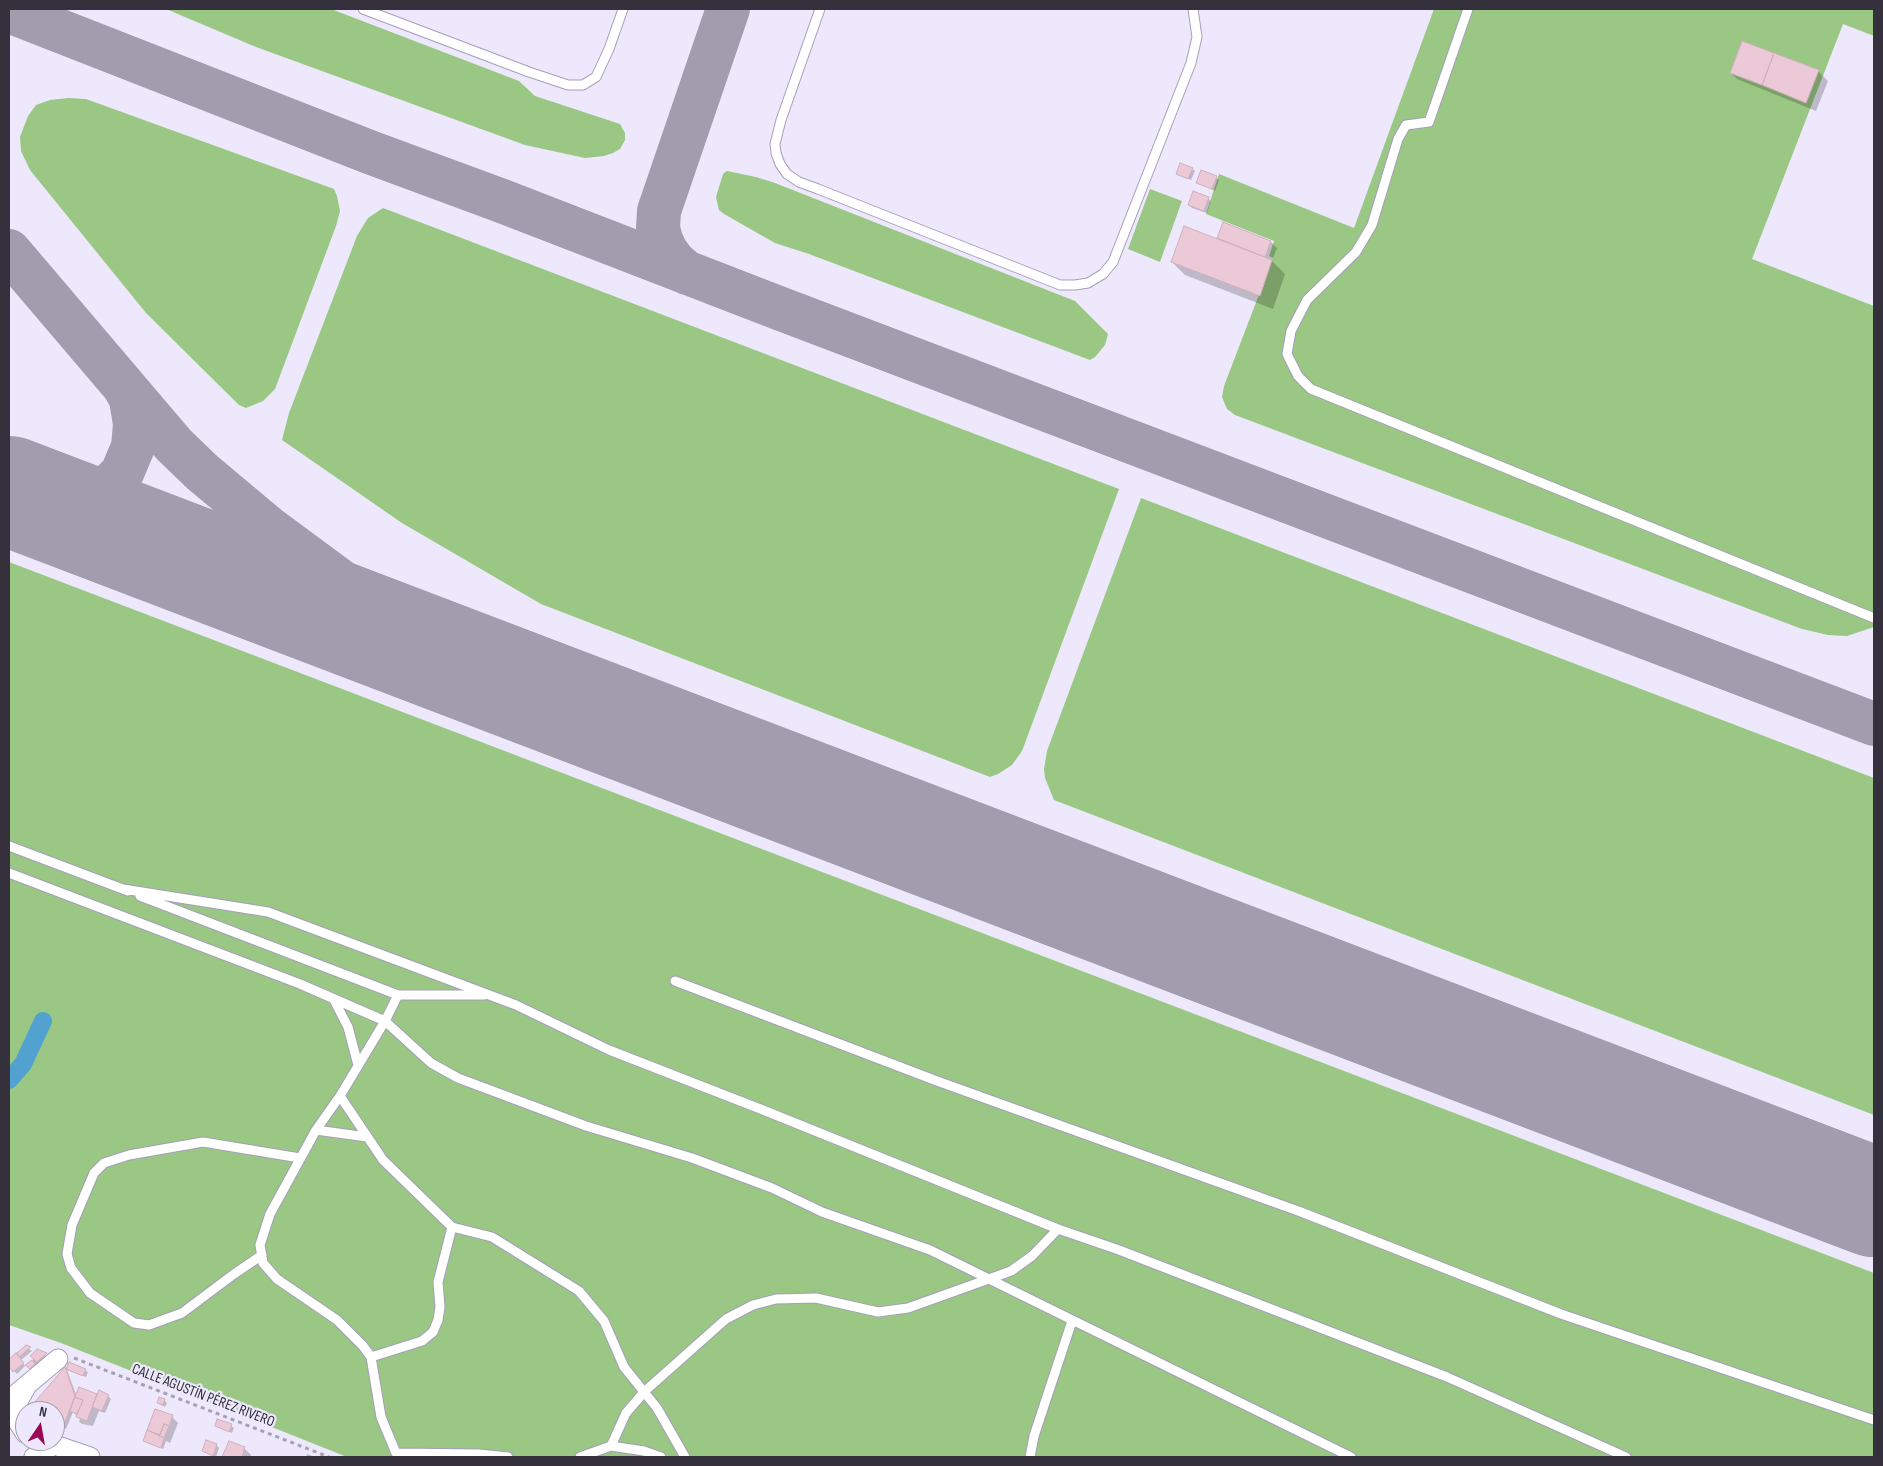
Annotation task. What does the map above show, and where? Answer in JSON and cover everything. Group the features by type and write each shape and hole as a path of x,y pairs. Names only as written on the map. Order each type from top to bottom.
{"street":[{"path":"9,1400 63,1358"},
{"path":"18,1401 27,1385"},
{"path":"65,1448 90,1457"}],"lane":[{"path":"363,9 528,72 568,85 583,85 596,77 623,9"},
{"path":"820,9 781,120 775,144 780,164 787,174 818,190 1060,285 1075,286 1088,283 1102,274 1113,262 1191,63 1197,37 1193,9"},
{"path":"1468,9 1429,122 1406,125 1398,139 1372,225 1356,252 1308,300 1291,331 1287,354 1298,376 1311,389 1874,618"},
{"path":"9,846 398,996 490,995"},
{"path":"9,872 333,998 386,1021 432,1063 458,1078 586,1126 692,1158 772,1188 822,1212 930,1250 1351,1457"},
{"path":"123,889 268,912 516,1004 609,1050 763,1110 1058,1230 1128,1254 1448,1377 1626,1457"},
{"path":"675,981 937,1081 1301,1212 1561,1314 1874,1420"},
{"path":"398,996 386,1021 340,1096 316,1130 270,1214 260,1245 264,1264 277,1279 338,1320 372,1357 381,1418 398,1455 479,1454 508,1457"},
{"path":"333,998 348,1028 358,1065"},
{"path":"340,1096 383,1160 452,1227 492,1237 579,1291 604,1321 624,1367 657,1408 685,1457"},
{"path":"316,1130 367,1137"},
{"path":"262,1255 182,1313 149,1325 134,1323 90,1293 71,1268 67,1254 72,1225 94,1173 104,1163 129,1155 203,1142 300,1158"},
{"path":"372,1357 422,1340 433,1332 438,1320 440,1307 438,1282 452,1227"},
{"path":"611,1446 626,1414 645,1391 726,1319 753,1305 776,1299 816,1298 878,1312 908,1308 1011,1271 1032,1256 1058,1230"},
{"path":"1030,1457 1034,1436 1072,1321"},
{"path":"580,1457 611,1446 644,1451 662,1457"}],"path":[{"name":"CALLE AGUSTÍN PÉREZ RIVERO","path":"63,1358 329,1457"}],"green space":[{"path":"166,9 331,9 519,81 535,96 620,124 625,133 625,140 620,149 613,153 585,158 525,145 256,47"},
{"path":"1434,9 1874,9 1874,36 1843,24 1752,259 1874,306 1874,627 1847,636 1828,635 1802,629 1235,415 1227,409 1222,397 1224,386 1273,258 1269,256 1274,241 1206,214 1219,174 1354,228"},
{"path":"86,99 334,189 340,211 336,226 275,389 263,401 246,408 239,405 146,313 30,170 21,151 20,137 28,116 36,105 50,100"},
{"path":"727,171 775,183 1075,301 1108,334 1105,345 1090,360 809,254 775,243 719,210 716,197 723,174"},
{"path":"1150,189 1182,201 1160,262 1128,249"},
{"path":"383,208 1119,489 1022,751 1012,765 990,777 541,604 402,523 282,440 289,413 357,236 368,218"},
{"path":"1141,498 1874,778 1874,1115 1054,800 1045,778 1044,769 1047,751"},
{"path":"9,562 1874,1273 1874,1457 347,1457 61,1343 9,1325"}],"building":[{"path":"1742,41 1774,53 1762,85 1730,73"},
{"path":"1774,53 1819,70 1806,103 1762,85"},
{"path":"1180,163 1193,168 1188,179 1176,174"},
{"path":"1201,170 1217,176 1212,189 1196,183"},
{"path":"1193,191 1209,197 1204,211 1188,205"},
{"path":"1223,222 1271,241 1265,257 1217,238"},
{"path":"1184,226 1272,260 1260,296 1171,262"},
{"path":"26,1345 31,1347 19,1357 17,1353"},
{"path":"37,1349 47,1353 37,1362 30,1356"},
{"path":"16,1353 24,1363 13,1372 9,1367 9,1359"},
{"path":"32,1360 35,1364 30,1369 25,1365"},
{"path":"69,1362 86,1369 83,1376 66,1369"},
{"path":"65,1367 75,1396 65,1422 65,1401 36,1401"},
{"path":"79,1387 97,1394 87,1421 76,1417 83,1400 75,1397"},
{"path":"99,1390 109,1395 102,1411 92,1407"},
{"path":"75,1397 83,1400 77,1414 70,1411"},
{"path":"159,1397 165,1399 163,1405 157,1403"},
{"path":"155,1409 173,1415 169,1426 164,1424 160,1435 147,1430"},
{"path":"217,1419 232,1424 229,1432 215,1426"},
{"path":"164,1424 169,1426 164,1438 159,1436"},
{"path":"147,1430 164,1438 161,1448 143,1441"},
{"path":"206,1440 217,1444 213,1456 202,1451"},
{"path":"229,1441 245,1447 242,1457 222,1457"}],"waterway":[{"path":"9,1080 23,1064 43,1021"}],"taxiway":[{"path":"687,273 674,262 661,240 658,228 659,211 728,9"},
{"path":"9,11 372,153 1874,724"},
{"path":"9,251 174,445 202,472 270,529 358,594 428,637 510,677 591,713"},
{"path":"9,491 49,504 65,506 90,500 102,494 122,473 133,447 135,424 131,399 125,388"}],"runway":[{"path":"9,491 1874,1202"}]}
